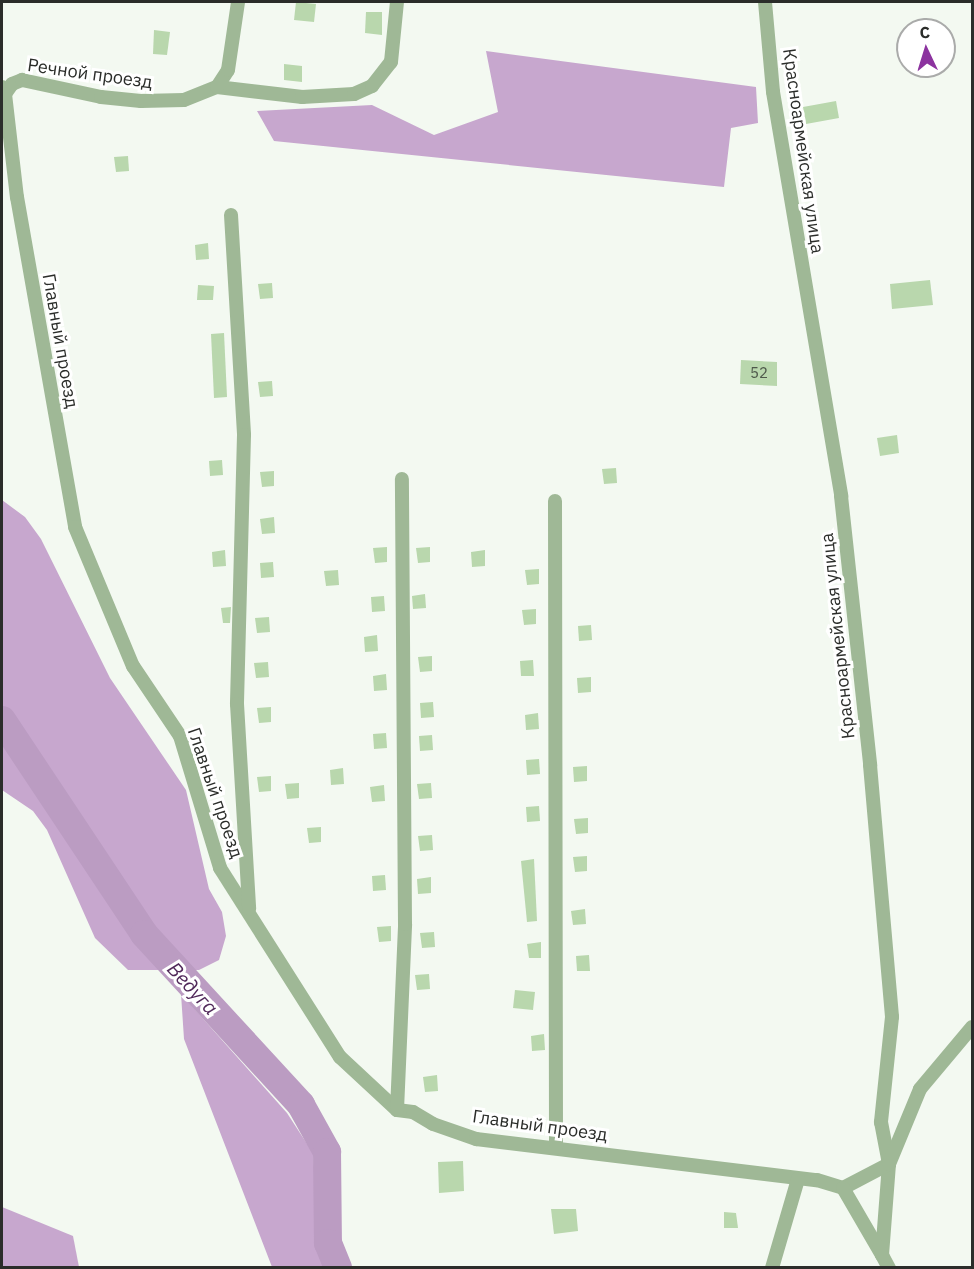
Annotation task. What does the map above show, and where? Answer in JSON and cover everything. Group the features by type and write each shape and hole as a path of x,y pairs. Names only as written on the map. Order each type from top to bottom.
{"street":[{"path":"238,2 228,70 217,87 320,97 354,94 372,86 391,62 397,2"},
{"name":"Красноармейская улица","path":"765,2 773,92 841,496 869,753 892,1017 881,1122 889,1164 882,1255"},
{"name":"Речной проезд","path":"3,91 22,80 101,98 141,101 184,100 217,87"},
{"name":"Главный проезд","path":"3,91 19,208 75,527 133,666 180,736 220,868 249,909 340,1057 397,1110 413,1112 433,1124 476,1139 556,1147 798,1179 843,1188"},
{"path":"231,215 244,435 237,704 249,909"},
{"path":"397,1110 405,924 402,479"},
{"path":"555,501 556,1147"},
{"path":"889,1268 843,1188 889,1164 920,1089 972,1027"},
{"path":"772,1268 798,1179"}],"shaded area":[{"path":"486,51 756,87 758,123 731,128 724,187 274,141 257,111 372,105 434,135 498,112"},
{"path":"2,500 25,517 41,539 110,678 186,790 209,889 222,912 226,936 219,960 199,970 128,970 95,938 47,830 33,811 2,790"},
{"path":"181,994 287,1113 313,1153 319,1236 331,1267 272,1267 184,1039"},
{"path":"2,1207 73,1236 79,1267 2,1267"}],"building":[{"path":"296,2 316,4 314,22 294,20"},
{"path":"366,12 382,12 382,35 365,33"},
{"path":"154,30 170,32 167,55 153,54"},
{"path":"284,64 302,66 302,82 284,80"},
{"path":"836,101 839,118 806,124 803,107"},
{"path":"128,156 129,171 116,172 114,157"},
{"path":"208,243 209,259 196,260 195,245"},
{"path":"930,280 933,305 892,309 890,284"},
{"path":"272,283 273,298 260,299 258,284"},
{"path":"198,285 214,286 213,300 197,300"},
{"path":"224,333 227,397 214,398 211,334"},
{"path":"741,360 777,362 777,386 740,384"},
{"path":"272,381 273,396 260,397 258,382"},
{"path":"897,435 899,453 880,456 877,438"},
{"path":"222,460 223,475 210,476 209,461"},
{"path":"616,468 617,483 604,484 602,469"},
{"path":"274,471 274,486 262,487 260,472"},
{"path":"274,517 275,533 262,534 260,519"},
{"path":"387,547 387,562 375,563 373,548"},
{"path":"430,547 430,562 418,563 416,548"},
{"path":"225,550 226,566 213,567 212,552"},
{"path":"485,550 485,566 472,567 471,552"},
{"path":"273,562 274,577 261,578 260,563"},
{"path":"539,569 539,584 527,585 525,570"},
{"path":"338,570 339,585 326,586 324,571"},
{"path":"425,594 426,608 413,609 412,596"},
{"path":"384,596 385,611 372,612 371,597"},
{"path":"231,607 230,623 223,623 221,608"},
{"path":"536,609 536,624 524,625 522,610"},
{"path":"269,617 270,632 257,633 255,618"},
{"path":"591,625 592,640 579,641 578,626"},
{"path":"377,635 378,651 365,652 364,637"},
{"path":"432,656 432,671 420,672 418,657"},
{"path":"533,660 534,676 521,676 520,661"},
{"path":"268,662 269,677 256,678 254,663"},
{"path":"386,674 387,690 374,691 373,676"},
{"path":"591,677 591,692 578,693 577,678"},
{"path":"433,702 434,717 421,718 420,703"},
{"path":"271,707 271,722 259,723 257,708"},
{"path":"538,713 539,729 526,730 525,715"},
{"path":"386,733 387,748 374,749 373,734"},
{"path":"432,735 433,750 420,751 419,736"},
{"path":"539,759 540,774 527,775 526,760"},
{"path":"587,766 587,781 574,782 573,767"},
{"path":"343,768 344,784 331,785 330,770"},
{"path":"271,776 271,791 259,792 257,777"},
{"path":"299,783 299,798 287,799 285,784"},
{"path":"431,783 432,798 419,799 417,784"},
{"path":"384,785 385,801 372,802 370,787"},
{"path":"539,806 540,821 527,822 526,807"},
{"path":"588,818 588,833 576,834 574,819"},
{"path":"321,827 321,842 309,843 307,828"},
{"path":"432,835 433,850 420,851 418,836"},
{"path":"587,856 587,871 575,872 573,857"},
{"path":"534,859 537,921 527,922 521,861"},
{"path":"385,875 386,890 373,891 372,876"},
{"path":"431,877 431,893 418,894 417,879"},
{"path":"585,909 586,924 573,925 571,911"},
{"path":"391,926 391,941 379,942 377,927"},
{"path":"434,932 435,947 422,948 420,933"},
{"path":"541,942 541,958 529,958 527,944"},
{"path":"589,955 590,971 577,971 576,956"},
{"path":"429,974 430,989 417,990 415,975"},
{"path":"515,990 535,992 533,1010 513,1008"},
{"path":"544,1034 545,1050 532,1051 531,1036"},
{"path":"437,1075 438,1091 425,1092 423,1077"},
{"path":"463,1161 464,1191 439,1193 438,1162"},
{"path":"551,1209 576,1209 578,1231 554,1234"},
{"path":"724,1212 736,1213 738,1228 724,1228"}],"waterway":[{"name":"Ведуга","path":"2,720 144,934 301,1105 327,1152 328,1243 338,1268"}]}
